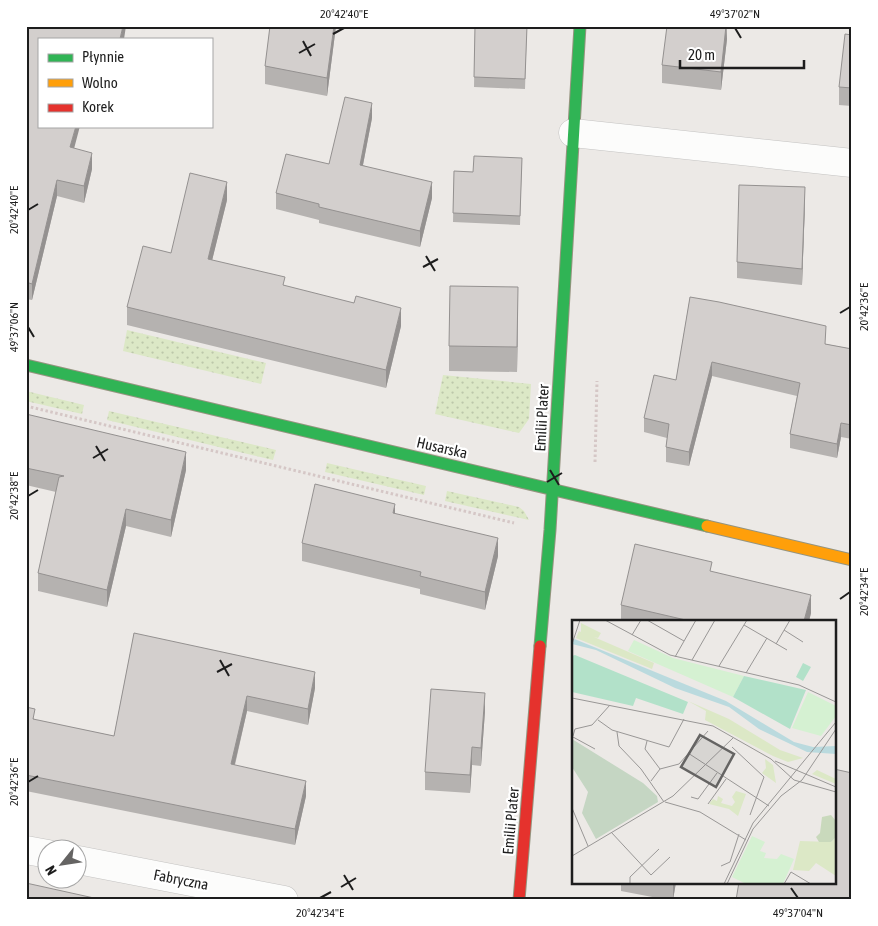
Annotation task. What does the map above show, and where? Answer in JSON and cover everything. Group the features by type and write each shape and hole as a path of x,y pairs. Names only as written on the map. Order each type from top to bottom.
{"street":[{"name":"Emilii Plater","path":"519,900 553,490 580,26"},
{"path":"573,133 852,163"},
{"name":"Husarska","path":"26,364 852,560"},
{"name":"Fabryczna","path":"88,862 284,900"}],"path":[{"path":"26,406 517,523"}],"green space":[{"path":"127,330 266,363 261,384 123,351"},
{"path":"443,375 531,384 529,419 519,433 435,414"},
{"path":"26,391 84,405 82,414 26,401"},
{"path":"109,411 276,450 273,460 107,420"},
{"path":"327,463 426,486 424,495 325,472"},
{"path":"447,491 519,507 524,511 529,520 445,501"}],"building":[{"path":"26,26 123,26 120,38 38,38 38,128 75,128 70,147 92,153 84,186 57,180 32,284 26,282"},
{"path":"270,26 280,28 281,26 334,26 327,78 265,66"},
{"path":"475,26 527,26 525,79 474,77"},
{"path":"667,26 726,26 721,72 662,65"},
{"path":"845,34 852,35 852,88 839,87"},
{"path":"345,97 372,103 360,165 432,182 420,231 319,207 319,204 276,193 286,154 329,164"},
{"path":"474,156 522,158 520,216 453,213 454,171 473,172"},
{"path":"190,173 227,182 208,259 285,277 283,285 354,303 356,296 401,308 386,370 127,307 143,246 171,253"},
{"path":"739,185 805,187 802,269 737,262"},
{"path":"450,286 518,287 517,347 449,346"},
{"path":"690,297 826,326 825,344 852,349 852,425 841,423 837,444 790,434 800,383 712,362 689,452 666,447 669,424 644,418 654,375 676,380"},
{"path":"26,414 186,452 171,520 126,509 107,590 38,573 59,477 64,476 26,468"},
{"path":"315,484 395,504 393,513 498,538 485,592 420,576 421,572 302,543"},
{"path":"635,544 712,562 710,571 811,595 804,620 686,620 621,605"},
{"path":"134,633 315,672 308,709 247,696 231,764 306,781 295,829 26,775 26,707 35,709 33,719 114,736"},
{"path":"431,689 485,693 481,748 472,747 470,775 425,772"},
{"path":"836,769 852,773 852,900 736,900 739,884 836,884"},
{"path":"26,883 38,886 38,888 49,888 94,898 94,900 26,900"}],"traffic: fast":[{"path":"540,646 550,530 580,26"},
{"path":"26,365 707,526"}],"traffic: slow":[{"path":"707,526 852,560"}],"traffic: jam":[{"path":"519,900 540,646"}]}
